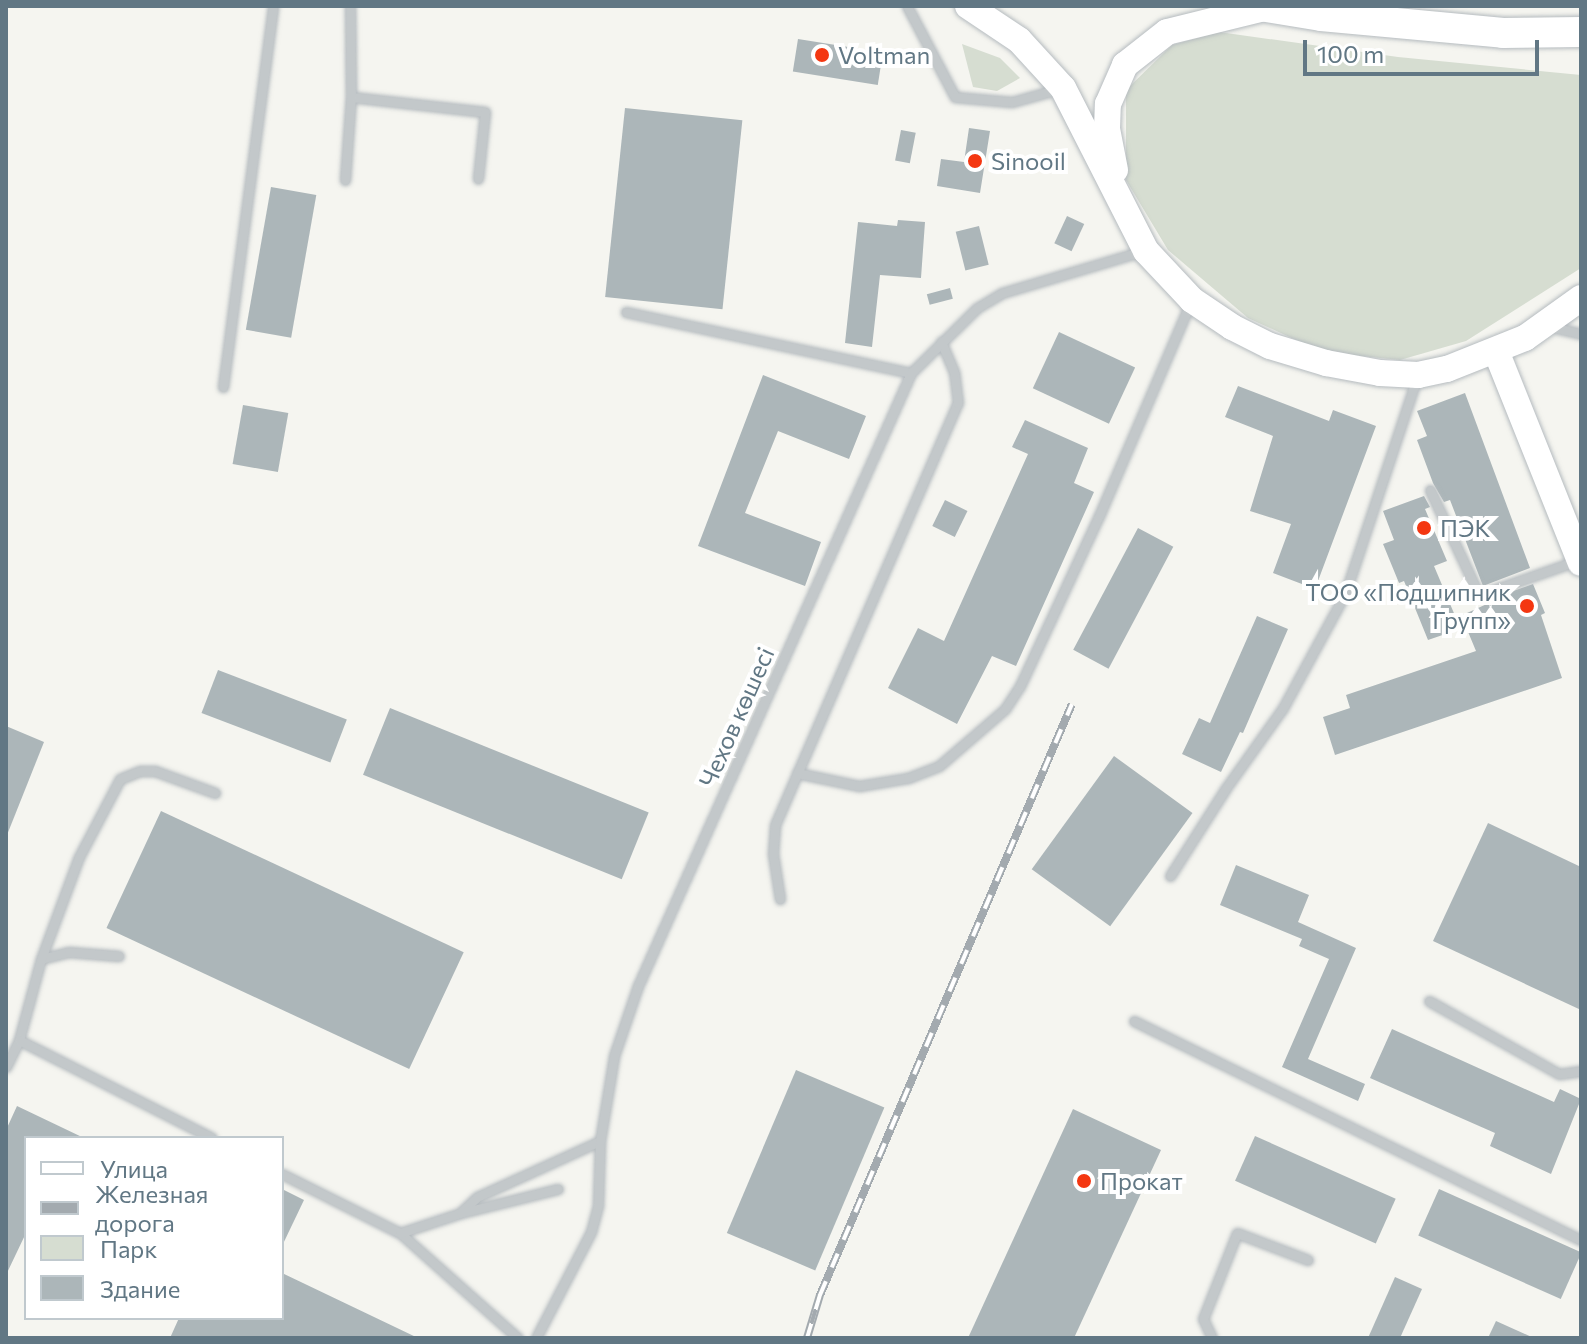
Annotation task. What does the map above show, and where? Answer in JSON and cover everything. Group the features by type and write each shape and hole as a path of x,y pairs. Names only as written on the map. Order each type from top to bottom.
{"main road":[{"path":"968,6 1019,40 1063,88 1146,251 1192,300 1232,327 1270,346 1326,363 1380,373 1418,375 1496,351 1544,326 1581,298"},
{"path":"1129,220 1107,129 1108,104 1125,65 1167,32 1265,7 1321,16 1503,33 1581,32"},
{"path":"1496,351 1580,562"}],"lane":[{"path":"223,387 273,6"},
{"path":"345,180 351,97 350,6"},
{"path":"907,6 955,97 1012,102 1063,88"},
{"path":"351,97 485,112 478,179"},
{"name":"Чехов көшесі","path":"536,1338 591,1232 598,1205 600,1141 614,1056 638,986 911,373 977,308 1002,293 1146,251"},
{"path":"797,773 859,786 908,778 939,766 1005,709 1020,686 1099,516 1192,300"},
{"path":"626,312 911,373"},
{"path":"1544,326 1581,334"},
{"path":"780,899 773,854 775,825 958,403 954,372 941,342"},
{"path":"1170,876 1226,788 1283,708 1345,594 1418,375"},
{"path":"1430,490 1479,595 1580,562"},
{"path":"6,1067 19,1040 41,959 79,857 120,779 140,771 155,771 215,793"},
{"path":"41,959 69,952 119,956"},
{"path":"1429,1001 1559,1074 1581,1071"},
{"path":"1134,1021 1581,1240"},
{"path":"19,1040 208,1136"},
{"path":"461,1213 477,1197 600,1141"},
{"path":"284,1175 400,1233 518,1338"},
{"path":"400,1233 461,1213 558,1189"},
{"path":"1212,1338 1203,1319 1237,1233 1308,1260"}],"green space":[{"path":"1219,32 1398,57 1581,75 1581,268 1466,341 1400,360 1322,352 1248,318 1168,250 1126,180 1126,90 1172,45"},
{"path":"962,44 1000,58 1020,78 997,91 973,87"}],"building":[{"path":"798,39 883,52 878,85 793,72"},
{"path":"625,108 742,120 722,309 605,297"},
{"name":"Sinooil","path":"969,128 990,131 980,193 937,186 941,159 964,162"},
{"path":"901,130 916,133 910,163 895,160"},
{"path":"271,187 316,195 291,338 246,330"},
{"path":"1067,216 1084,224 1072,251 1054,243"},
{"path":"898,220 925,222 921,278 880,275 872,347 845,343 858,222 897,226"},
{"path":"979,226 989,265 965,271 956,232"},
{"path":"950,288 953,299 930,305 927,294"},
{"path":"1059,332 1135,367 1109,424 1033,388"},
{"path":"763,375 866,416 849,459 778,431 745,513 821,542 805,586 698,546"},
{"path":"1238,386 1329,421 1333,410 1376,426 1315,589 1273,573 1291,524 1250,511 1273,436 1225,417"},
{"path":"1465,393 1530,568 1483,586 1450,500 1444,502 1433,483 1417,440 1427,436 1417,411"},
{"path":"243,405 288,413 278,472 233,464"},
{"path":"1025,420 1088,448 1074,483 1094,492 1016,666 992,656 957,724 888,688 918,628 944,641 1028,454 1012,447"},
{"path":"1424,496 1430,507 1425,509 1447,561 1434,566 1456,618 1489,603 1488,600 1533,584 1545,613 1541,615 1562,678 1335,755 1323,717 1350,708 1346,695 1476,651 1466,627 1428,640 1404,581 1399,583 1383,544 1394,540 1383,511"},
{"path":"945,500 967,511 955,537 932,526"},
{"path":"1138,528 1173,547 1109,669 1073,650"},
{"path":"1257,616 1288,629 1243,733 1240,732 1221,772 1182,754 1199,718 1210,723"},
{"path":"218,670 347,719 330,762 202,713"},
{"path":"390,708 649,813 622,879 363,775"},
{"path":"6,726 44,742 7,835 6,835"},
{"path":"1114,756 1192,813 1110,926 1032,869"},
{"path":"161,811 464,952 409,1069 106,928"},
{"path":"1488,823 1581,867 1581,1010 1433,941"},
{"path":"1236,865 1309,895 1298,922 1356,948 1308,1059 1365,1084 1358,1101 1282,1067 1329,959 1299,946 1302,939 1220,905"},
{"path":"1392,1029 1554,1102 1560,1089 1581,1099 1551,1174 1490,1146 1495,1133 1370,1078"},
{"path":"796,1070 884,1108 815,1270 727,1233"},
{"path":"17,1106 80,1136 24,1136 24,1237 6,1275 6,1130"},
{"path":"1073,1109 1161,1150 1074,1338 968,1338"},
{"path":"1255,1136 1396,1199 1376,1243 1235,1181"},
{"path":"1439,1189 1581,1252 1561,1299 1418,1236"},
{"path":"284,1190 304,1200 284,1242"},
{"path":"284,1274 418,1338 170,1338 178,1320 284,1320"},
{"path":"1395,1277 1422,1289 1400,1338 1368,1338"},
{"path":"1496,1321 1534,1338 1488,1338"}],"railway":[{"path":"807,1338 820,1295 1072,704"}],"place":[{"name":"Voltman","path":"822,55"},
{"name":"Sinooil","path":"975,161"},
{"name":"ПЭК","path":"1424,528"},
{"name":"ТОО «Подшипник Групп»","path":"1527,606"},
{"name":"Прокат","path":"1084,1181"}]}
